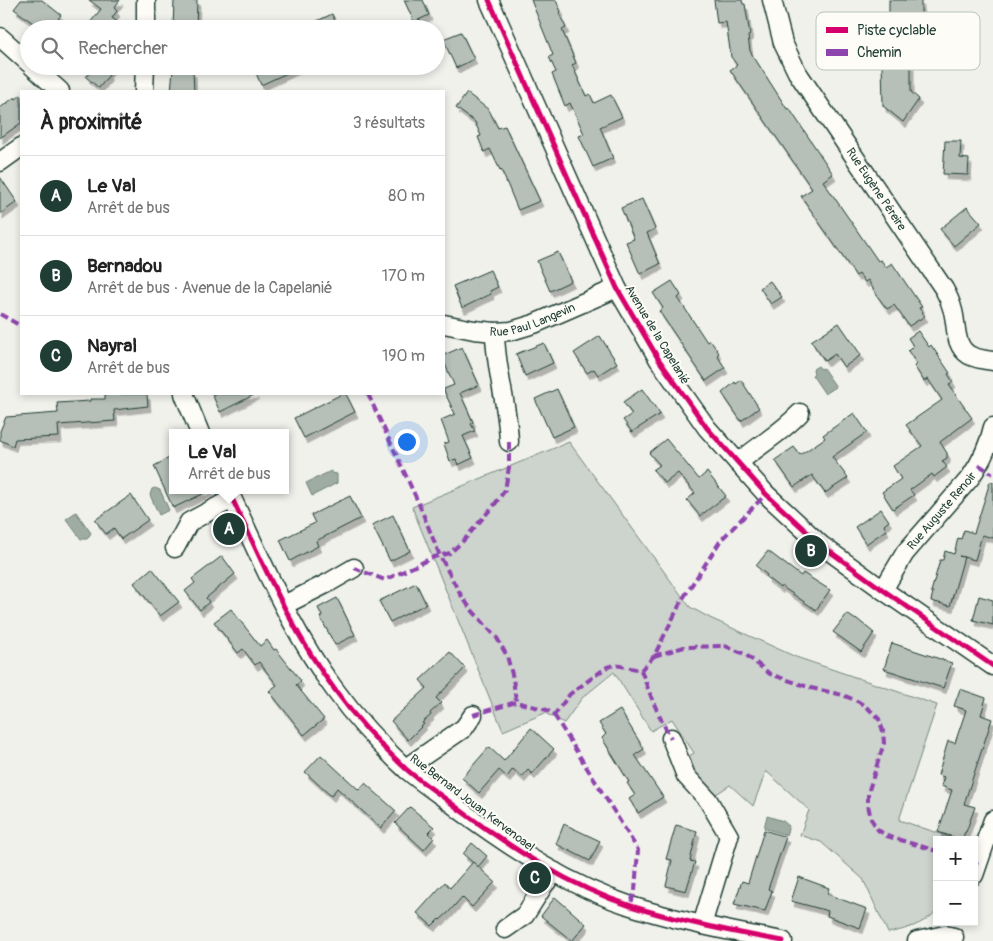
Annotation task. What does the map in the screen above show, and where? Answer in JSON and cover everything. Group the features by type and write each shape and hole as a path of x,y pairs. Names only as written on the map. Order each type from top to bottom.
{"street":[{"path":"146,0 146,20"},
{"name":"Avenue de la Capelanié","path":"489,0 617,288 646,339 707,428 766,494 821,545 993,666"},
{"name":"Rue Eugène Péreire","path":"772,0 783,43 797,72 944,289 954,312 956,334 964,350 970,356 993,361"},
{"path":"0,37 20,55"},
{"path":"42,75 59,90"},
{"path":"144,90 145,75"},
{"path":"0,162 20,148"},
{"name":"Rue Paul Langevin","path":"445,324 495,332 524,328 617,288"},
{"path":"495,332 495,352 509,420 509,442"},
{"path":"184,395 198,429"},
{"path":"738,463 785,428 800,413"},
{"name":"Rue Auguste Renoir","path":"883,590 891,579 904,553 974,471 984,455 993,427"},
{"path":"175,548 190,522 230,495"},
{"name":"Rue Bernard Jouan Kervenoael","path":"230,495 309,652 335,690 365,728 407,770 515,850 592,890 630,906 702,925 725,936 783,941"},
{"path":"284,605 354,568"},
{"path":"407,770 413,763 464,728 473,715"},
{"path":"671,738 686,776 734,830 702,925"},
{"path":"978,863 993,820"},
{"path":"505,929 525,915 544,885 555,872"},
{"path":"917,941 955,934"}],"shaded area":[{"path":"818,366 821,369 823,368 836,387 825,394 812,375 814,374 813,369"},
{"path":"569,442 690,607 796,657 937,705 899,820 947,836 933,836 933,914 914,926 888,933 863,879 821,842 800,835 809,810 766,771 753,806 730,785 713,796 691,772 686,758 694,753 672,719 651,731 614,672 582,698 564,723 545,713 503,731 412,507"},
{"path":"331,471 337,474 337,483 312,496 306,483"},
{"path":"152,489 160,490 169,510 159,515 150,495"},
{"path":"76,512 91,533 87,539 81,539 66,519"},
{"path":"767,816 783,821 789,826 786,835 764,828"}],"building":[{"path":"21,0 42,0 61,15 57,20 29,20 14,9"},
{"path":"89,0 120,0 114,8 117,11 112,18 115,20 92,20 101,9"},
{"path":"174,0 197,0 196,20 173,20"},
{"path":"404,0 423,0 429,15 418,20 413,20"},
{"path":"531,0 556,0 561,12 559,13 566,28 562,30 576,63 572,65 586,96 590,94 594,103 611,95 622,117 600,127 613,158 593,167 579,136 584,134 577,118 570,103 565,106 552,74 556,72 549,57 553,55"},
{"path":"714,0 742,0 743,4 745,4 750,35 748,36 750,51 787,109 789,108 833,174 823,181 878,261 881,260 886,267 892,263 922,307 919,308 925,316 909,326 894,305 887,309 868,280 865,282 859,274 856,276 801,196 812,189 730,70 737,65 731,57 726,22 717,23"},
{"path":"889,0 921,0 921,12 889,12"},
{"path":"332,14 335,20 319,20"},
{"path":"461,32 474,59 456,68 445,43 445,38"},
{"path":"882,70 911,70 911,92 919,99 903,122 883,106"},
{"path":"88,75 109,75 99,88 86,77"},
{"path":"173,75 193,75 194,90 171,90"},
{"path":"257,75 283,75 261,85"},
{"path":"467,93 489,110 498,128 505,126 540,201 518,210 501,169 490,149 484,152 478,137 481,136 475,122 456,108"},
{"path":"20,96 20,124 0,138 0,108 15,97 16,99"},
{"path":"945,141 961,141 960,158 969,159 968,175 943,174"},
{"path":"0,177 17,202 0,214"},
{"path":"642,199 655,229 647,233 660,264 640,274 626,242 634,239 621,208"},
{"path":"967,207 981,223 954,246 940,229"},
{"path":"558,252 571,281 550,291 537,261"},
{"path":"490,270 498,287 490,291 491,294 462,308 453,286"},
{"path":"672,281 681,295 678,298 707,342 710,340 719,353 717,355 725,368 706,381 659,311 663,308 653,293"},
{"path":"770,281 782,297 771,304 760,288"},
{"path":"839,323 861,355 844,367 835,354 825,361 811,341"},
{"path":"918,331 929,347 931,345 950,373 948,374 953,382 949,385 972,418 940,442 947,453 947,458 942,461 947,467 934,477 932,474 910,490 914,495 893,509 882,492 901,479 893,466 922,446 906,425 942,400 928,379 924,381 914,366 917,364 908,351 913,346 908,338"},
{"path":"600,336 617,363 598,375 594,369 587,373 574,353"},
{"path":"544,343 553,363 525,376 516,354"},
{"path":"462,347 479,385 460,393 475,431 463,436 473,458 458,465 456,459 450,461 444,444 449,442 441,420 455,414 445,393 445,389 454,385 445,364 445,355"},
{"path":"741,380 759,408 741,421 722,393 735,382 736,384"},
{"path":"557,389 574,427 552,437 535,399"},
{"path":"642,389 660,414 632,432 623,420 632,414 623,402"},
{"path":"105,395 147,395 148,406 114,410 115,421 58,425 59,437 15,439 13,446 0,440 0,431 6,417 58,413 57,403 105,399"},
{"path":"212,395 254,395 220,412"},
{"path":"340,395 346,395 355,412 304,438 294,418"},
{"path":"854,413 867,432 832,457 848,478 825,493 812,475 794,487 775,460 794,447 800,455 825,438 823,435"},
{"path":"666,439 699,479 707,472 726,496 700,516 687,500 695,493 678,473 665,483 653,470 660,465 649,453"},
{"path":"169,458 169,494 203,494 173,508 154,466"},
{"path":"990,482 993,482 993,538 982,535 975,560 964,557 950,606 931,601 933,592 931,592 940,560 943,560 945,551 954,554 958,538 961,539 964,530 974,533"},
{"path":"131,495 148,520 121,539 114,528 106,534 95,520"},
{"path":"350,496 361,518 316,541 318,546 290,561 280,540 315,523 311,515"},
{"path":"881,509 889,521 884,525 886,530 866,544 855,527"},
{"path":"393,515 410,551 390,561 372,525"},
{"path":"768,551 801,576 803,573 830,590 816,610 781,586 780,588 756,566"},
{"path":"222,556 235,574 206,598 209,602 200,610 185,591 195,583 192,579"},
{"path":"152,568 179,602 160,616 134,583"},
{"path":"416,583 426,604 390,622 379,601"},
{"path":"979,596 993,600 993,625 973,620"},
{"path":"337,598 355,635 335,645 320,617 322,616 318,608"},
{"path":"231,609 260,646 267,640 274,650 276,649 301,681 296,685 324,719 304,735 269,691 277,685 259,662 255,665 243,649 238,653 214,622"},
{"path":"847,614 857,619 874,633 861,652 833,632"},
{"path":"892,643 952,663 943,688 884,669"},
{"path":"450,652 465,668 436,698 441,703 430,713 431,715 422,723 424,724 408,740 391,721 427,688 420,680"},
{"path":"960,689 986,698 981,715 992,719 964,804 975,807 964,836 950,836 938,832 952,790 941,786 944,777 938,775 948,741 955,743 966,710 954,706"},
{"path":"620,710 644,749 635,755 663,797 638,813 629,799 635,795 602,738 606,734 599,723"},
{"path":"531,728 554,749 532,774 528,770 522,777 513,769 507,777 499,770 479,793 462,778 489,747 504,761"},
{"path":"321,755 359,790 365,783 396,811 381,828 337,788 331,796 305,772"},
{"path":"410,807 434,827 428,833 434,838 424,850 395,823"},
{"path":"564,824 600,841 590,861 556,844"},
{"path":"676,825 697,831 690,861 695,862 686,891 666,886 672,860 666,859"},
{"path":"764,830 786,837 768,889 772,891 765,911 734,904 742,881 748,883"},
{"path":"472,843 487,856 478,867 463,854"},
{"path":"473,862 495,882 472,907 462,897 449,912 432,926 417,913 445,882 450,888"},
{"path":"799,877 829,888 827,894 867,909 860,928 827,916 828,911 791,901"},
{"path":"555,897 586,924 572,941 541,916"}],"marked path":[{"path":"0,314 20,325"},
{"path":"368,395 419,504 440,556 459,592 470,608 497,638 507,656 513,678 516,702"},
{"path":"354,568 385,580 434,557 450,553 464,540 505,490 509,467 509,442"},
{"path":"979,465 993,474"},
{"path":"473,715 516,702 547,710 554,715 570,694 607,667 615,665 641,670 654,656 682,600 721,540 766,494"},
{"path":"654,656 684,647 725,646 745,654 770,674 811,688 843,695 859,702 879,719 883,731 884,743 868,793 871,819 878,830 887,836 933,850"},
{"path":"641,670 658,713 671,738"},
{"path":"554,715 638,850 635,891 630,906"}],"cycle path":[{"path":"489,0 617,288 659,360 707,428 766,494 821,545 993,666"},
{"path":"230,494 277,593 319,667 360,721 406,769 480,825 542,865 586,888 608,898 669,917 783,941"}],"place":[{"name":"Le Val","path":"229,529"},
{"name":"Bernadou","path":"811,551"},
{"name":"Nayral","path":"535,878"}]}
